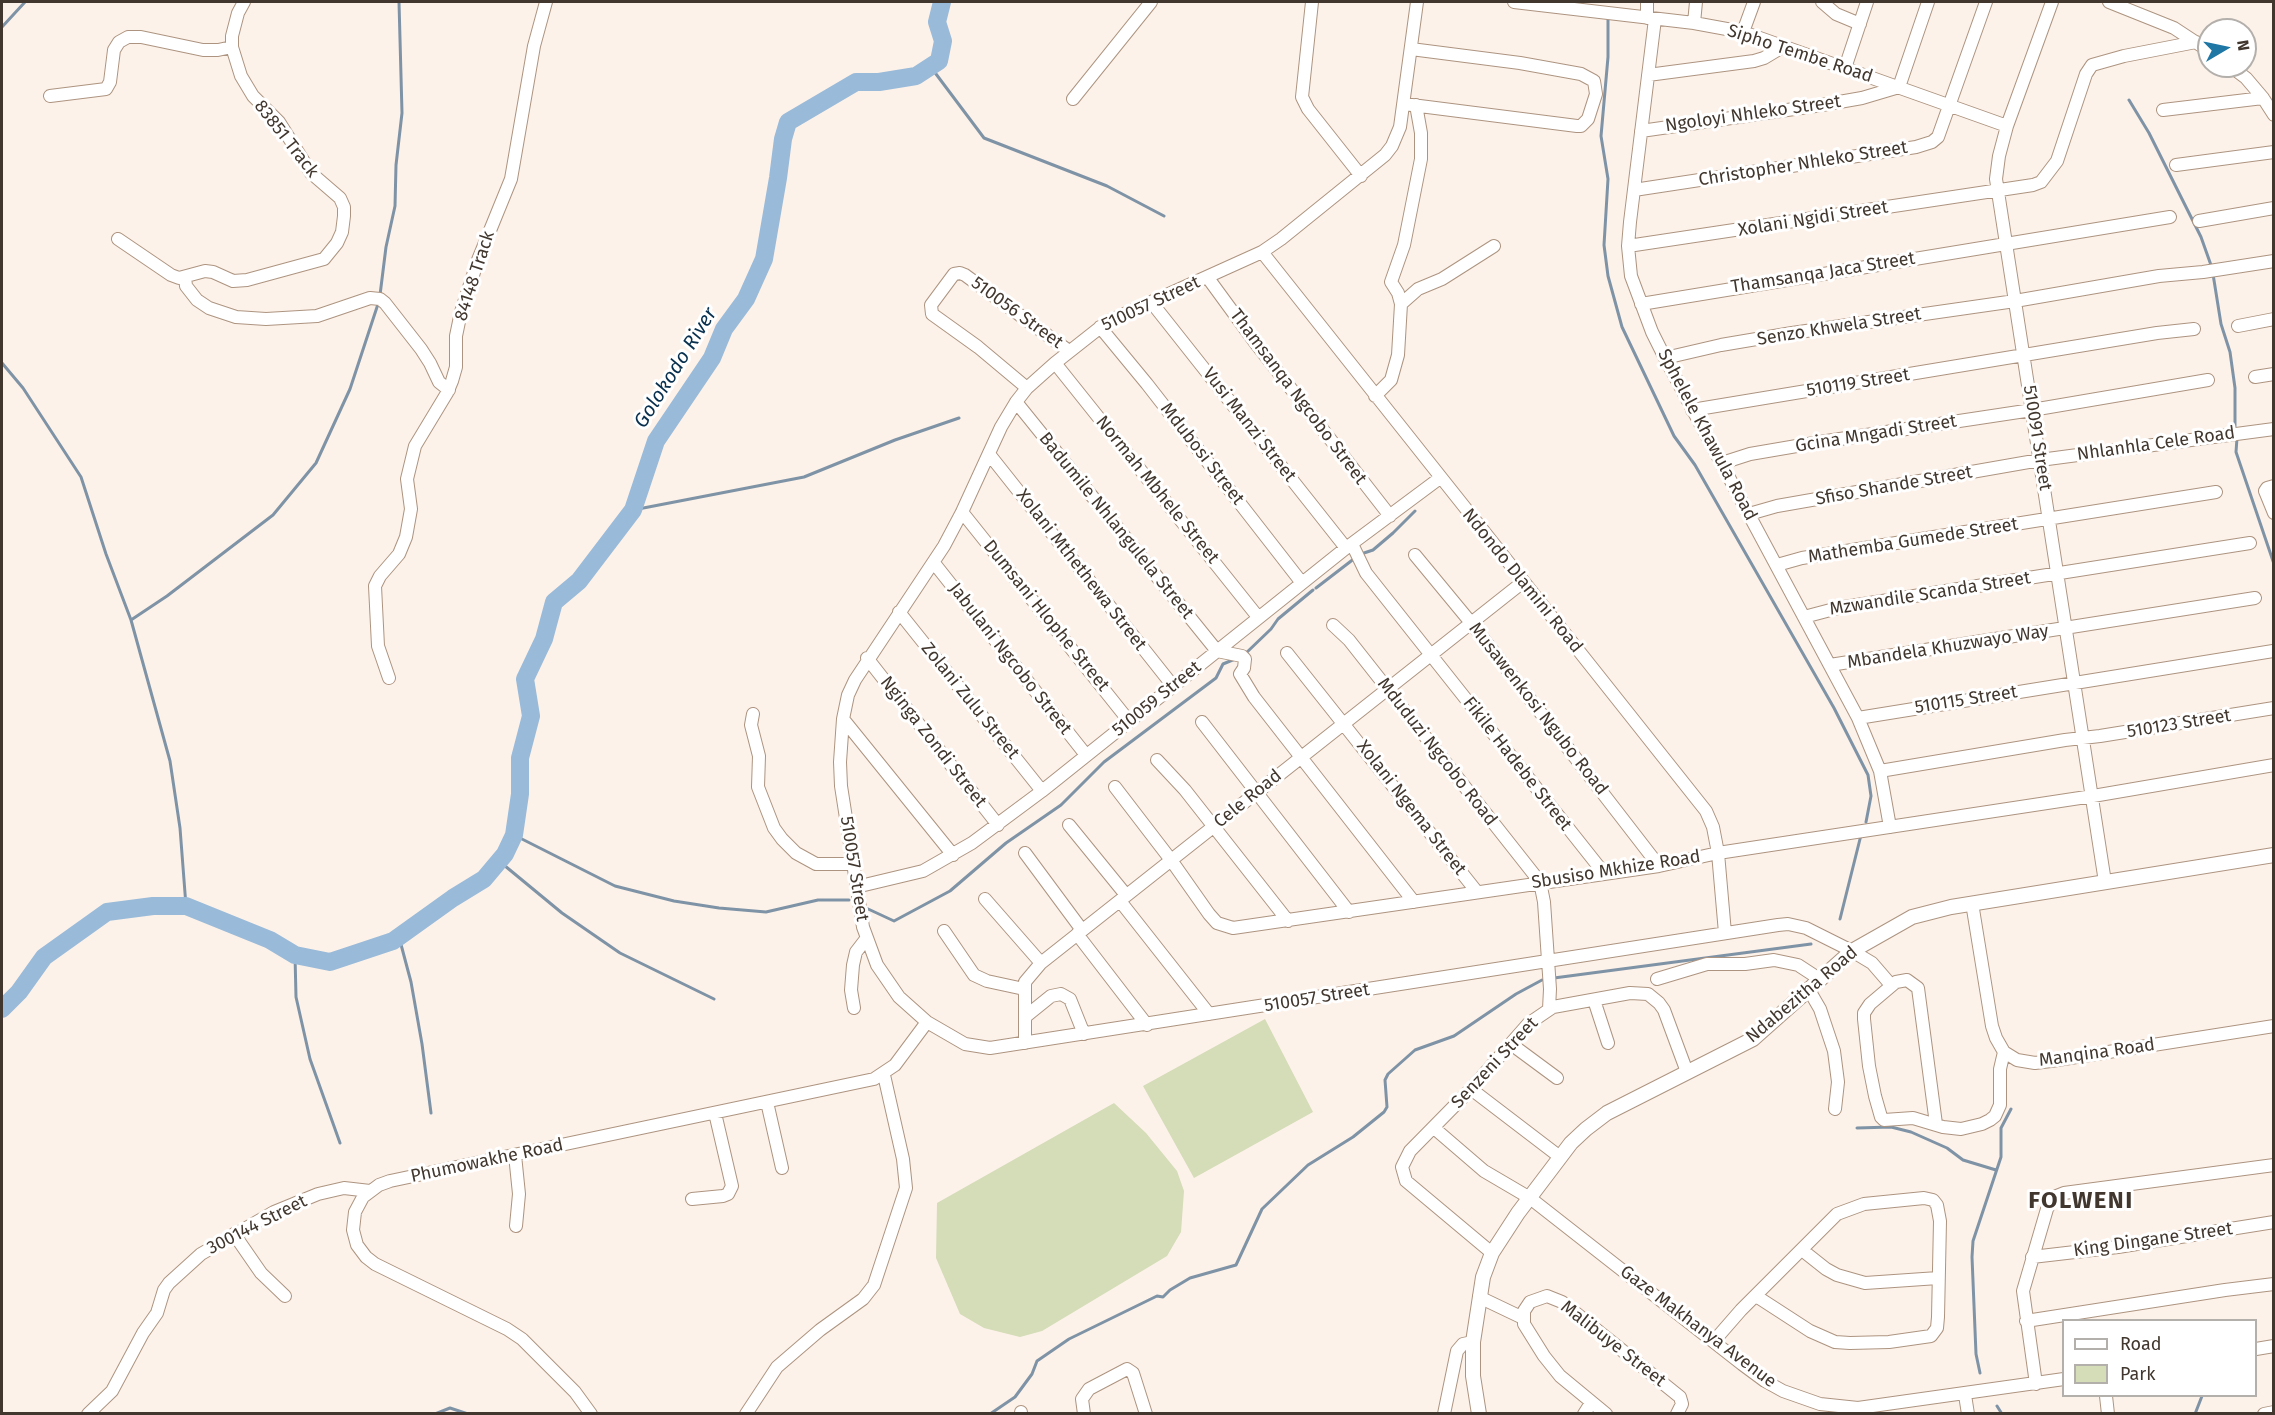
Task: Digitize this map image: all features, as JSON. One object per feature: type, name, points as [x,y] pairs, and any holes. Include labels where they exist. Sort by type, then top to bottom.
[{"type":"street","name":"83851 Track","points":[[185,277],[205,271],[239,281],[324,259],[337,243],[343,225],[344,207],[340,198],[311,173],[279,122],[254,96],[241,76],[232,47],[234,23],[244,2]]},
{"type":"street","name":"84148 Track","points":[[389,678],[378,646],[375,586],[380,576],[399,554],[406,537],[411,509],[407,479],[415,446],[449,390],[456,367],[456,336],[463,304],[511,179],[534,46],[546,2]]},
{"type":"street","points":[[1073,99],[1151,2]]},
{"type":"street","points":[[1312,2],[1302,97],[1308,110],[1361,176]]},
{"type":"street","name":"510057 Street","points":[[1417,2],[1411,49],[1410,104],[1392,146],[1378,163],[1262,252],[1117,317],[1100,327],[1027,388],[1000,427],[962,512],[934,563],[867,658],[848,695],[843,719],[840,762],[841,786],[856,887],[866,939],[877,966],[899,997],[927,1022],[965,1044],[990,1048],[1788,924],[1806,928],[1852,951],[1872,963],[1891,985]]},
{"type":"street","name":"Sipho Tembe Road","points":[[1514,2],[1590,6],[1743,32],[1899,87],[1948,107],[2007,126]]},
{"type":"street","name":"Sphelele Khawula Road","points":[[1647,2],[1651,18],[1648,75],[1628,246],[1631,276],[1665,358],[1858,718],[1880,771],[1890,827]]},
{"type":"street","points":[[1694,23],[1695,2]]},
{"type":"street","points":[[1743,32],[1754,2]]},
{"type":"street","points":[[1822,2],[1836,14],[1860,24]]},
{"type":"street","points":[[1845,68],[1867,2]]},
{"type":"street","points":[[1899,87],[1928,2]]},
{"type":"street","name":"Christopher Nhleko Street","points":[[1634,190],[1927,145],[1938,137],[1986,2]]},
{"type":"street","name":"510091 Street","points":[[2052,2],[2007,126],[1999,156],[1997,189],[2105,882]]},
{"type":"street","points":[[2109,2],[2174,28],[2196,42]]},
{"type":"street","points":[[50,96],[106,88],[110,82],[114,50],[119,42],[128,37],[141,37],[203,50],[232,47]]},
{"type":"street","name":"Xolani Ngidi Street","points":[[1628,246],[2033,185],[2041,182],[2057,161],[2086,74],[2092,65],[2124,56],[2196,42]]},
{"type":"street","points":[[1648,75],[1754,61],[1784,46]]},
{"type":"street","points":[[1376,396],[1391,380],[1395,368],[1400,336],[1401,304],[1398,293],[1391,282],[1404,245],[1421,159],[1421,133],[1410,104],[1581,126],[1588,119],[1595,99],[1594,81],[1581,74],[1520,63],[1411,49]]},
{"type":"street","points":[[2246,78],[2274,115]]},
{"type":"street","name":"Ngoloyi Nhleko Street","points":[[1641,131],[1822,105],[1862,98],[1899,87]]},
{"type":"street","points":[[2163,110],[2263,98]]},
{"type":"street","points":[[2176,165],[2274,152]]},
{"type":"street","points":[[2199,221],[2274,208]]},
{"type":"street","name":"Thamsanqa Jaca Street","points":[[1641,304],[2170,218]]},
{"type":"street","points":[[118,239],[171,275],[185,277],[186,286],[197,300],[216,311],[236,317],[266,319],[317,316],[370,298],[380,299],[386,303],[421,349],[439,382],[449,390]]},
{"type":"street","points":[[1401,304],[1418,289],[1442,279],[1494,246]]},
{"type":"street","name":"Ndondo Dlamini Road","points":[[1262,252],[1706,811],[1713,827],[1718,854],[1725,933]]},
{"type":"street","name":"Senzo Khwela Street","points":[[1665,358],[1721,345],[1792,333],[2015,301],[2159,276],[2203,273],[2274,261]]},
{"type":"street","name":"510056 Street","points":[[1027,388],[978,347],[932,314],[931,305],[954,274],[965,275],[1070,351]]},
{"type":"street","name":"Thamsanqa Ngcobo Street","points":[[1208,278],[1390,516]]},
{"type":"street","name":"Vusi Manzi Street","points":[[1152,303],[1349,546]]},
{"type":"street","points":[[2238,326],[2274,319]]},
{"type":"street","name":"Mdubosi Street","points":[[1100,327],[1302,583]]},
{"type":"street","name":"510119 Street","points":[[1692,410],[2194,329]]},
{"type":"street","name":"Normah Mbhele Street","points":[[1055,363],[1258,617]]},
{"type":"street","points":[[2255,377],[2274,374]]},
{"type":"street","name":"Gcina Mngadi Street","points":[[1722,463],[1750,454],[1820,442],[2032,410],[2208,380]]},
{"type":"street","name":"Badumile Nhlangulela Street","points":[[1016,402],[1217,651]]},
{"type":"street","name":"Nhlanhla Cele Road","points":[[2040,460],[2274,429]]},
{"type":"street","name":"Xolani Mthethewa Street","points":[[989,454],[1173,686]]},
{"type":"street","name":"Sfiso Shande Street","points":[[1749,514],[1777,506],[2040,460]]},
{"type":"street","name":"510059 Street","points":[[856,887],[909,875],[953,855],[998,825],[1258,617],[1440,478]]},
{"type":"street","points":[[2274,486],[2265,491],[2274,513]]},
{"type":"street","name":"Mathemba Gumede Street","points":[[1777,565],[1802,558],[2216,492]]},
{"type":"street","name":"Dumsani Hlophe Street","points":[[962,512],[1129,721]]},
{"type":"street","name":"Mzwandile Scanda Street","points":[[1804,617],[1838,608],[2250,543]]},
{"type":"street","points":[[1349,546],[1366,573],[1431,655]]},
{"type":"street","name":"Musawenkosi Ngubo Road","points":[[1415,555],[1472,624],[1659,866]]},
{"type":"street","name":"Jabulani Ngcobo Street","points":[[934,563],[1086,755]]},
{"type":"street","name":"Cele Road","points":[[1024,989],[1027,978],[1041,963],[1079,932],[1524,582]]},
{"type":"street","name":"Mbandela Khuzwayo Way","points":[[1830,666],[2254,598]]},
{"type":"street","name":"Zolani Zulu Street","points":[[899,612],[1042,791]]},
{"type":"street","name":"Mduduzi Ngcobo Road","points":[[1333,625],[1349,640],[1540,882]]},
{"type":"street","points":[[1217,651],[1242,656],[1245,659],[1244,668],[1240,674],[1254,697],[1414,902]]},
{"type":"street","name":"510115 Street","points":[[1858,718],[2273,651]]},
{"type":"street","points":[[1287,653],[1344,723]]},
{"type":"street","name":"Fikile Hadebe Street","points":[[1431,655],[1603,872]]},
{"type":"street","name":"Nginga Zondi Street","points":[[867,658],[998,825]]},
{"type":"street","name":"510123 Street","points":[[1880,771],[2274,708]]},
{"type":"street","points":[[753,714],[752,732],[759,762],[758,787],[774,828],[796,854],[816,864],[853,864]]},
{"type":"street","points":[[843,719],[953,855]]},
{"type":"street","points":[[1202,722],[1349,912]]},
{"type":"street","name":"Xolani Ngema Street","points":[[1344,723],[1478,892]]},
{"type":"street","points":[[1157,760],[1180,784],[1288,921]]},
{"type":"street","points":[[2093,796],[2274,765]]},
{"type":"street","points":[[1114,788],[1171,860]]},
{"type":"street","name":"Sbusiso Mkhize Road","points":[[1171,860],[1209,914],[1224,927],[1245,928],[1603,872],[1659,866],[1718,854],[2093,796]]},
{"type":"street","points":[[1069,825],[1209,1014]]},
{"type":"street","points":[[1025,853],[1079,932],[1147,1024]]},
{"type":"street","name":"Ndabezitha Road","points":[[1479,1413],[1473,1376],[1473,1342],[1479,1297],[1492,1253],[1560,1157],[1586,1129],[1607,1113],[1753,1039],[1852,951],[1911,917],[1972,903],[2274,855]]},
{"type":"street","points":[[1540,882],[1544,902],[1550,989],[1549,1009]]},
{"type":"street","points":[[985,899],[1041,963]]},
{"type":"street","points":[[1936,1124],[1920,994],[1915,984],[1907,980],[1891,985],[1870,1004],[1864,1013],[1872,1085],[1881,1117],[1887,1121],[1913,1118],[1936,1124],[1961,1129],[1982,1124],[1995,1116],[2000,1105],[2000,1069],[2004,1052],[1992,1026],[1972,903]]},
{"type":"street","points":[[944,931],[974,975],[987,981],[1024,989],[1025,1044]]},
{"type":"street","points":[[854,1008],[851,990],[853,965],[856,952],[866,939]]},
{"type":"street","points":[[1657,980],[1707,964],[1745,964],[1774,960],[1798,965],[1821,980]]},
{"type":"street","points":[[1809,990],[1820,1009],[1834,1051],[1838,1082],[1835,1109]]},
{"type":"street","name":"Senzeni Street","points":[[1492,1253],[1403,1176],[1402,1167],[1410,1151],[1471,1089],[1528,1024],[1549,1009],[1640,993],[1654,998],[1664,1010],[1687,1072]]},
{"type":"street","points":[[1025,1017],[1051,996],[1061,994],[1070,999],[1084,1034]]},
{"type":"street","points":[[1594,1000],[1608,1043]]},
{"type":"street","name":"Phumowakhe Road","points":[[370,1191],[390,1182],[866,1081],[884,1074],[895,1065],[927,1022]]},
{"type":"street","name":"Manqina Road","points":[[2004,1052],[2017,1060],[2043,1062],[2274,1026]]},
{"type":"street","points":[[1511,1044],[1557,1078]]},
{"type":"street","points":[[746,1413],[777,1367],[820,1330],[863,1299],[874,1285],[906,1188],[903,1159],[884,1074]]},
{"type":"street","points":[[1471,1089],[1560,1157]]},
{"type":"street","points":[[767,1102],[782,1168]]},
{"type":"street","points":[[692,1199],[723,1196],[728,1194],[732,1186],[715,1113]]},
{"type":"street","name":"Gaze Makhanya Avenue","points":[[1434,1128],[1484,1171],[1530,1198],[1765,1381],[1819,1409],[1874,1408],[2062,1380]]},
{"type":"street","points":[[515,1155],[519,1194],[516,1226]]},
{"type":"street","points":[[2036,1384],[2023,1291],[2050,1202],[2059,1194],[2274,1165]]},
{"type":"street","name":"300144 Street","points":[[88,1413],[112,1391],[143,1333],[157,1313],[164,1290],[201,1254],[274,1212],[328,1191],[344,1188],[370,1191]]},
{"type":"street","points":[[370,1191],[358,1205],[353,1222],[355,1238],[366,1257],[375,1264],[507,1329],[522,1339],[575,1392],[591,1413]]},
{"type":"street","points":[[1713,1341],[1756,1296],[1802,1250],[1828,1221],[1844,1211],[1878,1202],[1930,1198],[1937,1205],[1940,1221],[1938,1317],[1935,1333],[1931,1336],[1913,1340],[1869,1343],[1835,1342],[1810,1331],[1756,1296]]},
{"type":"street","name":"King Dingane Street","points":[[2032,1257],[2274,1222]]},
{"type":"street","points":[[234,1234],[261,1273],[285,1296]]},
{"type":"street","points":[[1802,1250],[1837,1275],[1865,1282],[1938,1278]]},
{"type":"street","points":[[2026,1321],[2274,1284]]},
{"type":"street","name":"Malibuye Street","points":[[1522,1318],[1526,1306],[1538,1298],[1547,1296],[1562,1302],[1680,1397],[1683,1404],[1677,1413]]},
{"type":"street","points":[[1479,1297],[1522,1318],[1527,1331],[1551,1366],[1591,1403],[1606,1413]]},
{"type":"street","points":[[1444,1413],[1457,1351],[1463,1344],[1473,1342]]},
{"type":"street","points":[[2257,1349],[2274,1346]]},
{"type":"street","points":[[1084,1413],[1082,1399],[1089,1389],[1127,1369],[1133,1373],[1146,1413]]},
{"type":"street","points":[[1965,1395],[1968,1413]]},
{"type":"street","points":[[2106,1397],[2108,1413]]},
{"type":"street","points":[[1584,1413],[1591,1403]]},
{"type":"street","points":[[2264,1413],[2274,1412]]},
{"type":"green space","points":[[1265,1019],[1313,1112],[1194,1178],[1143,1086]]},
{"type":"green space","points":[[1114,1103],[1146,1133],[1177,1171],[1184,1191],[1181,1232],[1167,1256],[1042,1331],[1020,1337],[984,1328],[960,1314],[936,1258],[937,1203]]},
{"type":"waterway","points":[[2,27],[25,2]]},
{"type":"waterway","points":[[380,295],[386,247],[395,206],[396,165],[402,113],[399,2]]},
{"type":"waterway","name":"Golokodo River","points":[[2,1009],[19,992],[44,957],[107,912],[153,906],[186,906],[270,940],[295,955],[330,962],[393,941],[484,879],[505,854],[514,835],[520,794],[520,758],[531,716],[525,679],[544,639],[554,602],[579,581],[633,510],[656,441],[712,358],[724,329],[746,299],[764,259],[783,139],[788,122],[856,82],[879,82],[916,76],[939,61],[943,41],[937,22],[942,2]]},
{"type":"waterway","points":[[1608,20],[1608,57],[1601,136],[1608,179],[1604,245],[1608,276],[1622,327],[1674,436],[1695,465],[1834,708],[1868,775],[1871,796],[1866,822]]},
{"type":"waterway","points":[[930,66],[984,138],[1107,186],[1164,216]]},
{"type":"waterway","points":[[2129,100],[2149,133],[2201,237],[2212,268]]},
{"type":"waterway","points":[[2213,274],[2221,324],[2230,352],[2235,388],[2235,427]]},
{"type":"waterway","points":[[131,620],[167,596],[273,515],[316,463],[350,389],[379,301]]},
{"type":"waterway","points":[[2,363],[23,388],[81,477],[106,554],[131,620],[170,761],[180,828],[186,906]]},
{"type":"waterway","points":[[633,510],[804,477],[895,440],[959,418]]},
{"type":"waterway","points":[[2237,438],[2236,452],[2274,564]]},
{"type":"waterway","points":[[1361,554],[1373,550],[1415,511]]},
{"type":"waterway","points":[[1316,588],[1355,558]]},
{"type":"waterway","points":[[1245,654],[1278,619],[1313,590]]},
{"type":"waterway","points":[[866,908],[894,921],[950,891],[1006,843],[1061,805],[1104,762],[1216,678],[1223,664],[1235,659]]},
{"type":"waterway","points":[[514,835],[615,886],[674,901],[766,912],[818,900],[849,900]]},
{"type":"waterway","points":[[1840,919],[1861,835]]},
{"type":"waterway","points":[[499,861],[562,913],[620,953],[714,999]]},
{"type":"waterway","points":[[399,937],[411,982],[431,1113]]},
{"type":"waterway","points":[[1554,978],[1811,944]]},
{"type":"waterway","points":[[295,955],[296,997],[310,1059],[340,1143]]},
{"type":"waterway","points":[[990,1414],[1015,1397],[1032,1374],[1037,1361],[1069,1339],[1157,1296],[1163,1297],[1190,1278],[1236,1265],[1262,1209],[1308,1165],[1353,1137],[1384,1112],[1387,1107],[1385,1080],[1388,1074],[1415,1050],[1454,1036],[1516,994],[1542,980]]},
{"type":"waterway","points":[[1980,1373],[1976,1354],[1973,1241],[2001,1157],[2001,1128],[2011,1109]]},
{"type":"waterway","points":[[1857,1128],[1891,1127],[1911,1132],[1947,1148],[1963,1160],[1996,1170]]},
{"type":"waterway","points":[[2195,1414],[2202,1397]]},
{"type":"waterway","points":[[1997,1406],[2002,1414]]},
{"type":"waterway","points":[[435,1414],[450,1408],[468,1414]]},
{"type":"district","name":"FOLWENI","points":[[2081,1201]]}]
